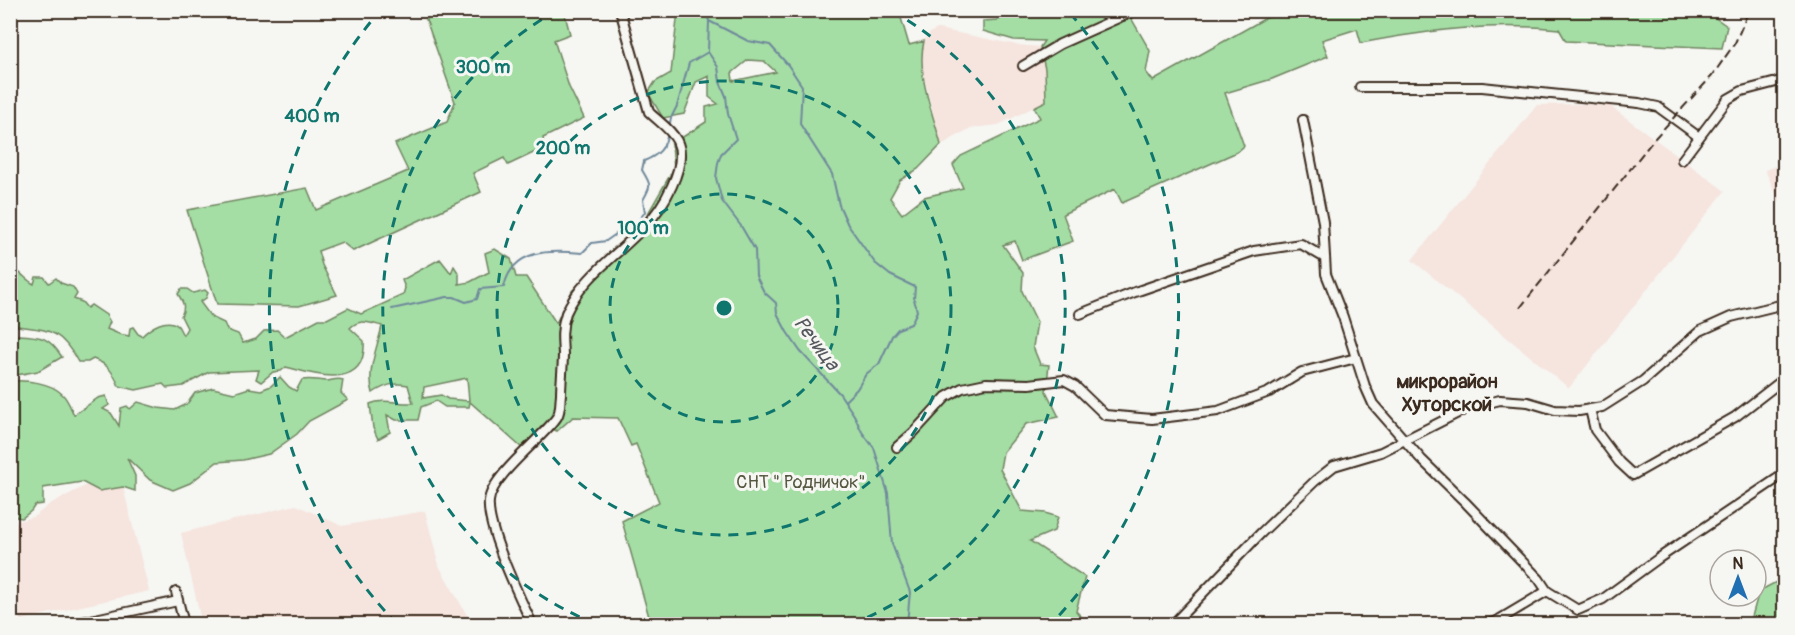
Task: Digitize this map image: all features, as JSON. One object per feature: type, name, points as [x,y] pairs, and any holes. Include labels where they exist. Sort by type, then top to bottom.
[{"type":"street","points":[[532,624],[505,563],[491,521],[489,498],[498,482],[558,415],[563,355],[561,328],[567,312],[578,293],[596,272],[647,225],[677,175],[681,158],[678,143],[670,129],[656,120],[649,112],[620,10]]},
{"type":"street","points":[[1023,66],[1060,44],[1136,10]]},
{"type":"street","points":[[1682,160],[1728,99],[1742,91],[1785,80]]},
{"type":"street","points":[[1360,87],[1482,87],[1639,103],[1658,107],[1699,137]]},
{"type":"street","points":[[1303,120],[1323,222],[1326,274],[1373,404],[1421,459],[1539,579],[1547,591],[1578,610],[1603,600],[1659,558],[1785,474]]},
{"type":"street","points":[[1080,314],[1135,292],[1254,251],[1301,244],[1325,258]]},
{"type":"street","points":[[1173,624],[1218,575],[1315,481],[1334,466],[1381,452],[1468,408],[1500,400],[1528,402],[1555,410],[1580,411],[1602,407],[1643,381],[1700,331],[1731,316],[1785,304]]},
{"type":"street","points":[[897,447],[946,397],[962,388],[986,383],[1029,384],[1065,380],[1075,386],[1105,415],[1152,419],[1218,411],[1269,392],[1302,372],[1356,358]]},
{"type":"street","points":[[1590,409],[1595,430],[1619,462],[1633,475],[1735,417],[1785,379]]},
{"type":"street","points":[[176,591],[184,624]]},
{"type":"street","points":[[1486,624],[1497,621],[1547,591]]},
{"type":"street","points":[[72,624],[178,601]]},
{"type":"shaded area","points":[[938,29],[1017,45],[1040,47],[1045,69],[1046,101],[998,125],[971,128],[941,145],[921,55],[925,39],[931,32]]},
{"type":"shaded area","points":[[1537,105],[1610,106],[1725,191],[1569,388],[1412,260]]},
{"type":"shaded area","points":[[1784,163],[1784,211],[1765,170]]},
{"type":"shaded area","points":[[87,485],[99,491],[123,487],[149,591],[11,624],[10,524],[35,516],[50,504]]},
{"type":"shaded area","points":[[296,505],[342,526],[425,511],[439,566],[472,624],[202,624],[181,533]]},
{"type":"green space","name":"СНТ \" Родничок\"","points":[[1711,10],[1707,12],[1727,26],[1722,48],[1566,41],[1559,29],[1509,26],[1460,28],[1361,43],[1357,29],[1322,40],[1328,56],[1272,79],[1225,93],[1244,146],[1237,152],[1122,203],[1115,189],[1063,214],[1073,241],[1022,260],[1015,241],[1003,245],[1023,273],[1022,291],[1037,322],[1033,347],[1040,364],[1049,365],[1046,391],[1059,417],[1026,424],[1003,452],[1000,469],[1022,511],[1045,513],[1058,517],[1054,531],[1030,541],[1085,577],[1076,611],[1088,624],[651,624],[622,521],[659,502],[636,444],[631,446],[618,418],[573,417],[557,431],[543,425],[522,448],[470,402],[469,407],[445,407],[436,401],[421,407],[418,420],[396,420],[387,415],[390,432],[378,439],[373,428],[370,404],[386,401],[413,403],[408,385],[390,385],[373,393],[371,376],[373,359],[382,326],[361,322],[350,328],[364,341],[363,357],[357,367],[349,373],[337,376],[325,375],[286,367],[281,371],[273,372],[261,382],[256,379],[259,370],[209,372],[183,386],[167,388],[163,384],[136,390],[119,386],[115,377],[103,363],[93,359],[88,362],[78,362],[65,342],[51,332],[11,325],[11,272],[15,270],[34,284],[36,277],[44,277],[49,283],[56,278],[61,283],[73,287],[77,294],[74,299],[82,302],[87,308],[91,305],[106,315],[110,322],[107,329],[119,334],[129,336],[130,328],[133,327],[142,336],[154,327],[169,322],[178,326],[183,335],[187,328],[181,316],[183,305],[178,294],[181,289],[187,289],[193,293],[205,290],[208,293],[206,298],[200,302],[211,317],[224,323],[227,330],[238,334],[243,343],[256,339],[264,331],[277,330],[285,337],[319,319],[327,319],[348,308],[361,314],[403,295],[405,288],[402,280],[440,259],[451,273],[454,266],[459,274],[459,284],[470,282],[489,272],[485,253],[495,249],[511,259],[516,277],[526,277],[556,323],[572,291],[643,222],[674,168],[672,144],[706,122],[706,107],[718,104],[709,97],[709,76],[696,82],[684,114],[663,118],[648,93],[655,82],[671,73],[678,11],[899,11],[909,45],[924,41],[922,67],[924,80],[941,145],[918,169],[900,180],[890,198],[902,214],[924,197],[963,188],[953,165],[961,156],[1040,118],[1034,107],[1046,101],[1045,69],[1040,47],[1044,41],[1014,40],[983,31],[983,21],[998,20],[1021,11],[1127,11],[1150,51],[1146,72],[1153,81],[1264,19],[1285,11]],"holes":[[[748,60],[764,61],[776,72],[733,81],[732,73]],[[467,378],[469,401],[448,399],[441,395],[423,398],[424,387]]]},
{"type":"green space","points":[[423,11],[564,11],[570,34],[554,40],[569,87],[584,118],[543,138],[544,148],[508,165],[504,158],[473,173],[481,192],[353,251],[342,242],[318,251],[322,265],[337,295],[299,306],[217,304],[187,210],[307,188],[316,210],[408,171],[395,144],[447,122],[455,102]]},
{"type":"green space","points":[[11,336],[44,339],[53,345],[62,357],[38,371],[11,376]]},
{"type":"green space","points":[[280,377],[296,391],[302,380],[343,380],[341,393],[348,400],[309,421],[297,434],[269,454],[243,460],[217,462],[190,483],[173,490],[150,480],[127,458],[135,476],[135,491],[123,487],[99,491],[82,482],[43,488],[43,504],[35,505],[22,518],[16,517],[11,509],[16,484],[11,459],[11,381],[45,384],[57,390],[68,401],[74,415],[98,398],[106,396],[109,405],[103,409],[111,413],[119,426],[121,408],[127,406],[130,409],[138,402],[175,410],[187,404],[195,393],[213,388],[234,393],[249,388],[261,390],[271,386]]},
{"type":"green space","points":[[1784,578],[1784,624],[1750,624],[1754,608],[1768,608],[1768,586]]},
{"type":"waterway","name":"Речица","points":[[705,10],[709,21],[708,52],[718,67],[736,139],[721,154],[718,163],[716,178],[722,201],[755,250],[756,276],[764,292],[776,303],[777,313],[787,332],[800,351],[840,394],[874,448],[888,493],[892,544],[910,592],[907,624]]},
{"type":"waterway","points":[[709,21],[748,41],[770,45],[788,65],[802,86],[800,124],[832,174],[839,205],[848,225],[875,263],[890,275],[915,287],[914,299],[917,311],[911,324],[898,329],[892,336],[879,364],[866,374],[857,389],[845,401]]},
{"type":"waterway","name":"Речица","points":[[669,127],[689,63],[708,52]]},
{"type":"waterway","name":"Речица","points":[[392,309],[447,297],[466,302],[477,299],[480,289],[504,287],[515,265],[524,258],[546,252],[582,253],[592,243],[606,241],[626,227],[635,225],[645,212],[643,200],[649,188],[649,182],[642,170],[644,161],[660,150],[668,133]]},
{"type":"railway","points":[[1520,308],[1655,138],[1712,76],[1735,43],[1749,10]]},
{"type":"district","name":"микрорайон Хуторской","points":[[1447,392]]}]
